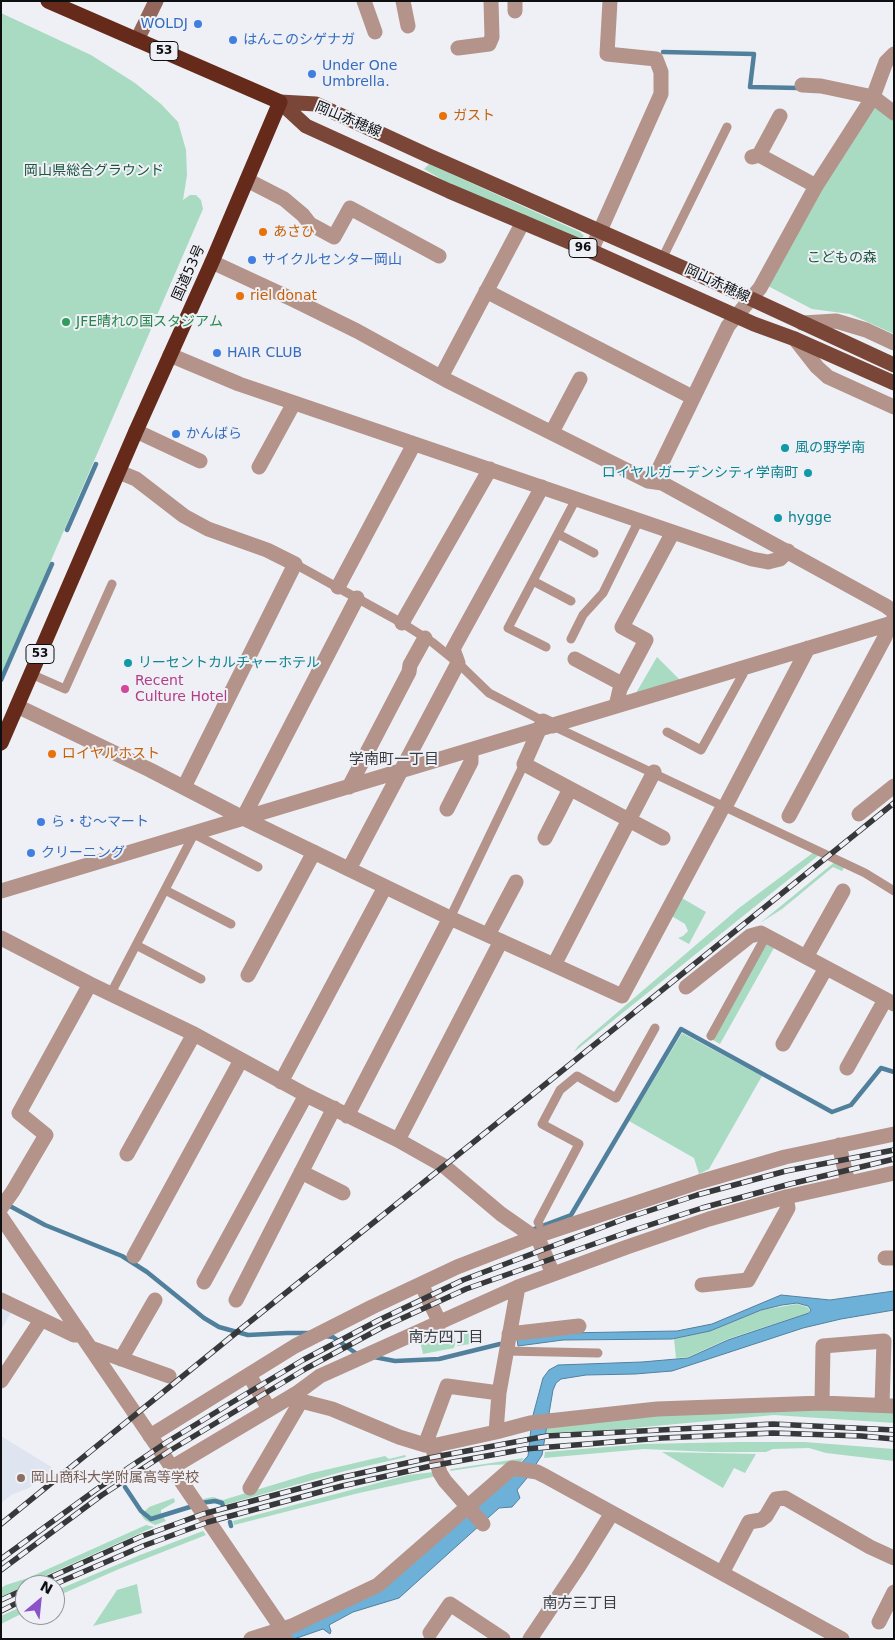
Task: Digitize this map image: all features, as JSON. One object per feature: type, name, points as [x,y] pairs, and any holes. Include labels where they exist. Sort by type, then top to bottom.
[{"type":"highway","name":"53","points":[[48,1],[280,102]]},
{"type":"highway","name":"国道53号","points":[[1,743],[136,431],[212,262],[280,102]]},
{"type":"main road","name":"岡山赤穂線","points":[[280,102],[316,104],[599,230],[894,365]]},
{"type":"main road","name":"岡山赤穂線","points":[[280,102],[306,126],[894,383]]},
{"type":"street","points":[[137,40],[156,1]]},
{"type":"street","points":[[364,1],[376,32]]},
{"type":"street","points":[[403,1],[408,26]]},
{"type":"street","points":[[458,48],[490,51],[492,37],[491,1]]},
{"type":"street","points":[[591,250],[661,94],[661,72],[656,59],[607,54],[610,1]]},
{"type":"street","points":[[653,481],[728,326],[752,300],[816,186],[873,97],[886,62],[894,54]]},
{"type":"street","points":[[802,86],[837,89],[873,97],[894,113]]},
{"type":"street","points":[[780,116],[756,156],[816,186]]},
{"type":"street","points":[[247,180],[284,199],[303,215],[310,224],[334,237],[350,208],[439,256]]},
{"type":"street","points":[[441,377],[523,222]]},
{"type":"street","points":[[212,262],[357,331],[441,377],[648,481],[662,483],[886,606],[892,619],[885,637],[789,816]]},
{"type":"street","points":[[486,291],[692,397]]},
{"type":"street","points":[[802,323],[836,321],[866,330],[894,343]]},
{"type":"street","points":[[795,339],[817,367],[828,377],[894,407]]},
{"type":"street","points":[[170,355],[240,384],[294,403],[752,559],[768,562],[780,559],[788,551]]},
{"type":"street","points":[[552,432],[580,379]]},
{"type":"street","points":[[259,467],[294,403]]},
{"type":"street","points":[[136,431],[200,461]]},
{"type":"street","points":[[338,587],[414,444]]},
{"type":"street","points":[[402,623],[490,469]]},
{"type":"street","points":[[119,472],[136,479],[184,516],[208,530],[267,550],[295,564],[184,787]]},
{"type":"street","points":[[350,869],[458,664],[453,649],[542,487]]},
{"type":"street","points":[[616,706],[622,684],[646,640],[622,627],[673,532]]},
{"type":"street","points":[[243,818],[357,598]]},
{"type":"street","points":[[1,891],[808,648],[892,619]]},
{"type":"street","points":[[349,787],[425,638]]},
{"type":"street","points":[[17,706],[450,918],[622,996],[692,852],[725,805],[808,648]]},
{"type":"street","points":[[575,658],[622,684]]},
{"type":"street","points":[[545,726],[524,764],[663,838]]},
{"type":"street","points":[[447,809],[471,762],[471,750]]},
{"type":"street","points":[[554,965],[654,772]]},
{"type":"street","points":[[859,814],[894,786]]},
{"type":"street","points":[[545,838],[570,789]]},
{"type":"street","points":[[248,975],[314,852]]},
{"type":"street","points":[[398,1140],[495,938],[516,882]]},
{"type":"street","points":[[281,1082],[385,886]]},
{"type":"street","points":[[806,957],[843,890]]},
{"type":"street","points":[[236,1300],[301,1172],[450,918]]},
{"type":"street","points":[[686,987],[750,936],[761,933],[889,1002],[847,1068]]},
{"type":"street","points":[[1,938],[111,993],[239,1064],[281,1082],[304,1099],[398,1140],[444,1166],[501,1214],[536,1232],[553,1274]]},
{"type":"street","points":[[783,1044],[826,968]]},
{"type":"street","points":[[1,1208],[14,1191],[46,1135],[19,1113],[90,984]]},
{"type":"street","points":[[127,1154],[192,1038]]},
{"type":"street","points":[[134,1256],[239,1064]]},
{"type":"street","points":[[204,1282],[304,1099]]},
{"type":"street","points":[[150,1436],[318,1335],[421,1284],[536,1232],[785,1157],[894,1134]]},
{"type":"street","points":[[839,1145],[848,1183]]},
{"type":"street","points":[[301,1172],[343,1193]]},
{"type":"street","points":[[250,1488],[299,1397],[320,1376],[518,1288],[627,1247],[709,1219],[786,1197],[894,1173]]},
{"type":"street","points":[[702,1285],[748,1280],[788,1208],[786,1197]]},
{"type":"street","points":[[1,1217],[283,1633]]},
{"type":"street","points":[[421,1284],[440,1322]]},
{"type":"street","points":[[496,1432],[499,1393],[518,1288]]},
{"type":"street","points":[[1,1300],[74,1335],[82,1336]]},
{"type":"street","points":[[121,1359],[155,1300]]},
{"type":"street","points":[[1,1381],[41,1320]]},
{"type":"street","points":[[509,1334],[578,1326]]},
{"type":"street","points":[[172,1468],[269,1409],[299,1397],[399,1437],[429,1446],[530,1423],[657,1409],[822,1403],[888,1406],[884,1341],[823,1346],[822,1403]]},
{"type":"street","points":[[91,1348],[169,1376]]},
{"type":"street","points":[[250,1375],[269,1409]]},
{"type":"street","points":[[482,1524],[440,1474],[429,1446],[447,1386],[499,1393]]},
{"type":"street","points":[[251,1639],[283,1633],[292,1626],[378,1585],[468,1509],[512,1468],[545,1476],[836,1638]]},
{"type":"street","points":[[722,1573],[749,1522],[761,1520],[766,1516],[776,1499],[785,1498],[870,1547],[894,1558]]},
{"type":"street","points":[[530,1639],[612,1513]]},
{"type":"street","points":[[880,1622],[894,1592]]},
{"type":"street","points":[[430,1633],[450,1604],[504,1639]]},
{"type":"lane","points":[[662,259],[727,127]]},
{"type":"lane","points":[[546,648],[508,628],[576,499]]},
{"type":"lane","points":[[571,639],[583,614],[603,593],[639,520]]},
{"type":"lane","points":[[558,534],[594,553]]},
{"type":"lane","points":[[295,564],[402,623],[458,664],[489,693],[545,726],[654,772],[725,805],[865,873],[894,891]]},
{"type":"lane","points":[[533,581],[571,601]]},
{"type":"lane","points":[[31,674],[65,689],[112,584]]},
{"type":"lane","points":[[667,732],[701,750],[743,674],[741,668]]},
{"type":"lane","points":[[450,918],[524,764]]},
{"type":"lane","points":[[111,993],[194,834],[258,866]]},
{"type":"lane","points":[[165,890],[231,924]]},
{"type":"lane","points":[[711,1036],[766,936]]},
{"type":"lane","points":[[136,945],[201,979]]},
{"type":"lane","points":[[536,1232],[538,1222],[579,1144],[542,1124],[560,1090],[577,1076],[616,1098],[655,1028]]},
{"type":"lane","points":[[506,1351],[598,1353]]},
{"type":"shaded area","points":[[1,1305],[12,1311],[1,1330]]},
{"type":"shaded area","name":"岡山商科大学附属高等学校","points":[[1,1436],[53,1468],[29,1488],[11,1495],[1,1503]]},
{"type":"green space","name":"岡山県総合グラウンド","points":[[1,13],[91,55],[135,83],[161,104],[178,122],[186,150],[187,175],[183,200],[190,195],[196,195],[201,200],[203,209],[1,676]]},
{"type":"green space","name":"こどもの森","points":[[872,106],[894,118],[894,334],[850,314],[812,309],[766,285],[837,162]]},
{"type":"green space","points":[[429,164],[580,232],[584,236],[580,239],[446,182],[424,169]]},
{"type":"green space","points":[[657,657],[681,681],[636,693]]},
{"type":"green space","points":[[814,852],[819,855],[574,1052],[578,1046],[739,908]]},
{"type":"green space","points":[[836,861],[845,866],[842,871],[833,867],[782,909],[760,923]]},
{"type":"green space","points":[[680,897],[706,912],[689,944],[678,938],[688,931],[685,924],[670,915]]},
{"type":"green space","points":[[761,938],[775,946],[720,1044],[706,1036]]},
{"type":"green space","points":[[682,1033],[762,1076],[709,1169],[699,1174],[694,1158],[629,1121]]},
{"type":"green space","points":[[797,1304],[810,1310],[808,1313],[728,1339],[688,1357],[676,1358],[674,1339],[710,1331],[761,1310]]},
{"type":"green space","points":[[443,1331],[453,1336],[456,1341],[454,1348],[423,1354],[420,1341]]},
{"type":"green space","points":[[465,1331],[481,1333],[477,1343],[457,1346],[459,1341]]},
{"type":"green space","points":[[817,1407],[894,1413],[894,1423],[774,1415],[546,1436],[547,1425],[657,1413]]},
{"type":"green space","points":[[805,1442],[894,1449],[894,1461],[826,1453],[809,1448],[773,1449],[766,1452],[644,1449],[544,1458],[545,1452],[643,1444]]},
{"type":"green space","points":[[662,1452],[756,1454],[745,1473],[734,1468],[723,1488]]},
{"type":"green space","points":[[405,1455],[406,1457],[345,1471],[224,1505],[216,1500],[204,1501],[203,1499],[213,1497],[223,1500],[312,1473],[385,1456],[389,1459]]},
{"type":"green space","points":[[524,1458],[519,1464],[489,1465],[450,1471],[451,1469]]},
{"type":"green space","points":[[434,1472],[437,1476],[359,1493],[234,1525],[233,1521],[408,1475]]},
{"type":"green space","points":[[174,1498],[175,1502],[161,1510],[161,1514],[166,1521],[155,1525],[145,1520],[141,1515],[149,1507]]},
{"type":"green space","points":[[146,1525],[154,1527],[47,1575],[35,1575]]},
{"type":"green space","points":[[203,1531],[206,1535],[65,1593],[65,1587]]},
{"type":"green space","points":[[15,1582],[15,1590],[1,1597],[1,1588]]},
{"type":"green space","points":[[137,1584],[142,1613],[93,1626],[117,1590]]},
{"type":"green space","points":[[15,1610],[15,1617],[1,1624],[1,1616]]},
{"type":"water","points":[[894,1291],[894,1310],[803,1328],[672,1371],[586,1375],[561,1379],[556,1383],[553,1390],[542,1455],[517,1490],[520,1498],[512,1507],[499,1508],[399,1598],[353,1612],[329,1625],[330,1634],[323,1629],[294,1639],[259,1639],[380,1589],[513,1472],[528,1456],[532,1419],[543,1378],[549,1370],[558,1365],[642,1362],[688,1358],[728,1340],[809,1313],[811,1310],[808,1306],[797,1303],[782,1305],[761,1310],[710,1331],[672,1339],[563,1340],[518,1346],[517,1339],[563,1333],[677,1331],[712,1324],[781,1295],[830,1300]]},
{"type":"waterway","points":[[663,52],[754,54],[750,87],[799,88]]},
{"type":"waterway","points":[[67,530],[96,464]]},
{"type":"waterway","points":[[1,680],[52,564]]},
{"type":"waterway","points":[[534,1229],[571,1215],[681,1029],[832,1112],[851,1105],[881,1068],[894,1072]]},
{"type":"waterway","points":[[8,1205],[45,1225],[122,1256],[147,1272],[204,1318],[219,1327],[248,1335],[310,1333]]},
{"type":"waterway","points":[[325,1336],[333,1337],[357,1354]]},
{"type":"waterway","points":[[374,1357],[395,1361],[439,1359],[500,1344]]},
{"type":"waterway","points":[[125,1487],[141,1511],[151,1519],[193,1506]]},
{"type":"waterway","points":[[201,1503],[215,1501],[222,1503],[223,1506]]},
{"type":"waterway","points":[[230,1522],[231,1526]]},
{"type":"railway","points":[[1,1524],[894,803]]},
{"type":"railway","points":[[1,1559],[97,1489],[167,1442],[231,1403],[303,1360],[379,1320],[463,1280],[624,1219],[697,1195],[786,1171],[894,1150]]},
{"type":"railway","points":[[1,1570],[102,1495],[171,1450],[307,1368],[381,1328],[466,1289],[628,1232],[702,1208],[894,1159]]},
{"type":"railway","points":[[55,1575],[140,1537],[203,1514],[339,1478],[429,1458],[547,1436],[773,1424],[894,1430]]},
{"type":"railway","points":[[65,1580],[143,1546],[208,1522],[342,1486],[431,1466],[525,1449],[662,1438],[773,1433],[894,1439]]},
{"type":"railway","points":[[1,1600],[15,1594]]},
{"type":"railway","points":[[1,1611],[15,1604]]},
{"type":"place","name":"WOLDJ","points":[[198,24]]},
{"type":"place","name":"はんこのシゲナガ","points":[[233,40]]},
{"type":"place","name":"Under One Umbrella.","points":[[312,74]]},
{"type":"place","name":"ガスト","points":[[443,116]]},
{"type":"place","name":"あさひ","points":[[263,232]]},
{"type":"place","name":"サイクルセンター岡山","points":[[252,260]]},
{"type":"place","name":"riel donat","points":[[240,296]]},
{"type":"place","name":"JFE晴れの国スタジアム","points":[[66,322]]},
{"type":"place","name":"HAIR CLUB","points":[[217,353]]},
{"type":"place","name":"かんばら","points":[[176,434]]},
{"type":"place","name":"風の野学南","points":[[785,448]]},
{"type":"place","name":"ロイヤルガーデンシティ学南町","points":[[808,473]]},
{"type":"place","name":"hygge","points":[[778,518]]},
{"type":"place","name":"リーセントカルチャーホテル","points":[[128,663]]},
{"type":"place","name":"Recent Culture Hotel","points":[[125,689]]},
{"type":"place","name":"ロイヤルホスト","points":[[52,754]]},
{"type":"place","name":"ら・む〜マート","points":[[41,822]]},
{"type":"place","name":"クリーニング","points":[[31,853]]},
{"type":"place","name":"岡山商科大学附属高等学校","points":[[21,1478]]},
{"type":"district","name":"学南町一丁目","points":[[394,760]]},
{"type":"district","name":"南方四丁目","points":[[446,1338]]},
{"type":"district","name":"南方三丁目","points":[[580,1604]]}]
